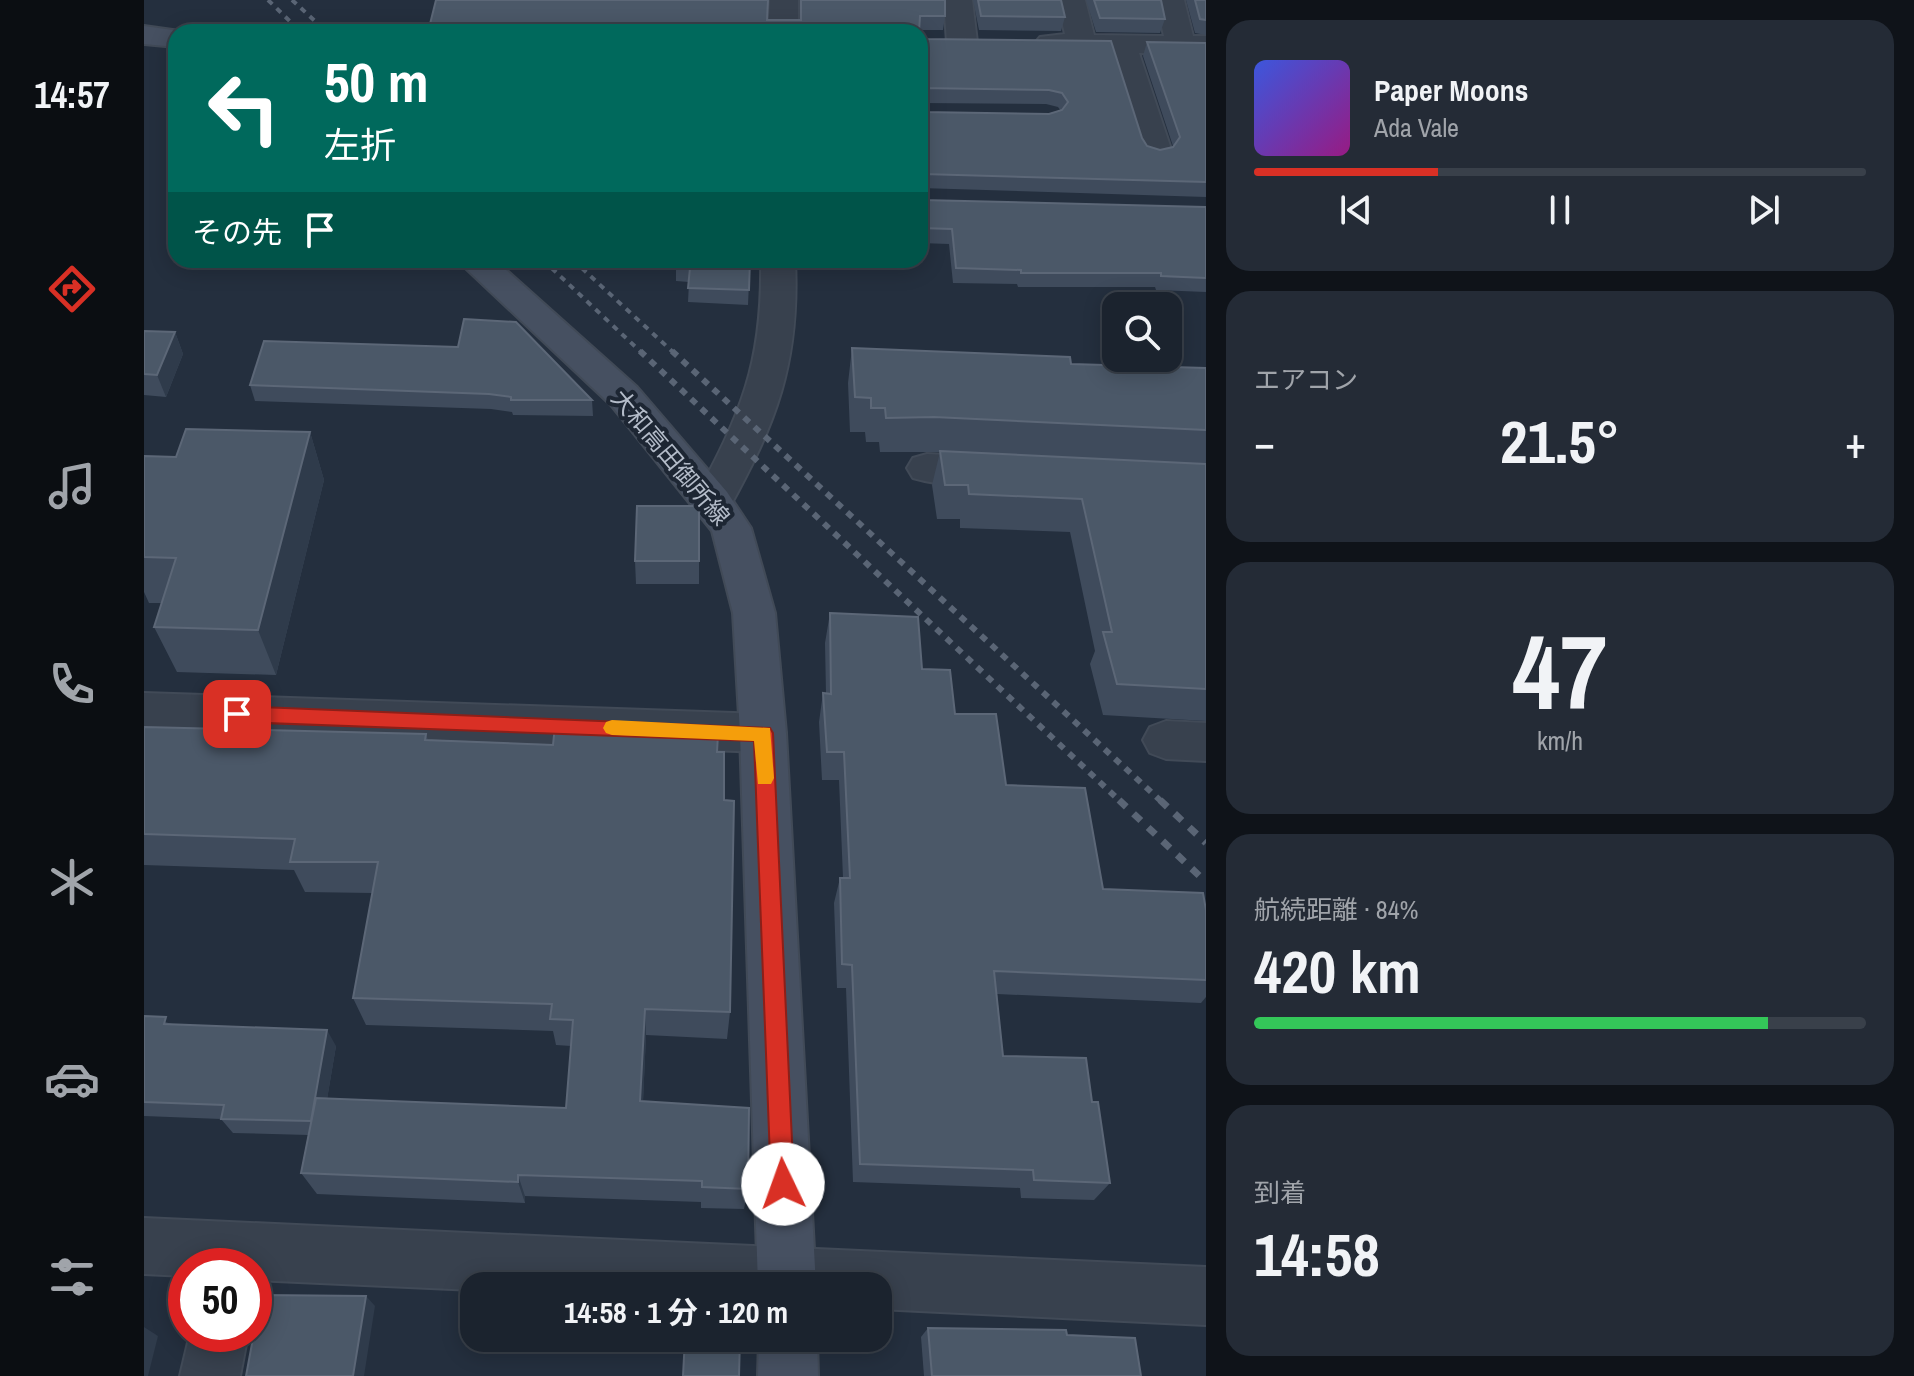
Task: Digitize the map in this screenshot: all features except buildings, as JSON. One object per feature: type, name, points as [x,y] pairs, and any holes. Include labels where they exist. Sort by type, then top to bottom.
[{"type":"main road","points":[[144,35],[168,37]]},
{"type":"main road","name":"大和高田御所線","points":[[483,268],[624,396],[731,528],[754,613],[763,733],[787,1272]]},
{"type":"main road","points":[[788,1352],[788,1376]]},
{"type":"street","points":[[783,24],[784,0]]},
{"type":"street","points":[[958,0],[948,42],[992,42]]},
{"type":"street","points":[[1071,0],[1082,44]]},
{"type":"street","points":[[1022,43],[1194,45],[1170,0]]},
{"type":"street","points":[[1121,44],[1156,152]]},
{"type":"street","points":[[713,502],[753,426],[781,307],[779,268]]},
{"type":"street","points":[[927,468],[1035,473]]},
{"type":"street","points":[[144,711],[763,733]]},
{"type":"street","points":[[144,1246],[168,1249]]},
{"type":"street","points":[[272,1260],[571,1272]]},
{"type":"street","points":[[892,1285],[1206,1296]]},
{"type":"street","points":[[210,1376],[215,1352]]},
{"type":"railway","points":[[268,0],[293,24]]},
{"type":"railway","points":[[292,0],[318,24]]},
{"type":"railway","points":[[552,268],[642,353]]},
{"type":"railway","points":[[582,268],[674,353]]},
{"type":"railway","points":[[640,351],[1121,802]]},
{"type":"railway","points":[[672,351],[1162,802]]},
{"type":"railway","points":[[1119,800],[1206,882]]},
{"type":"railway","points":[[1160,800],[1206,843]]},
{"type":"slow traffic","points":[[612,728],[763,733],[765,778]]},
{"type":"route","points":[[237,714],[763,733],[783,1184]]}]
